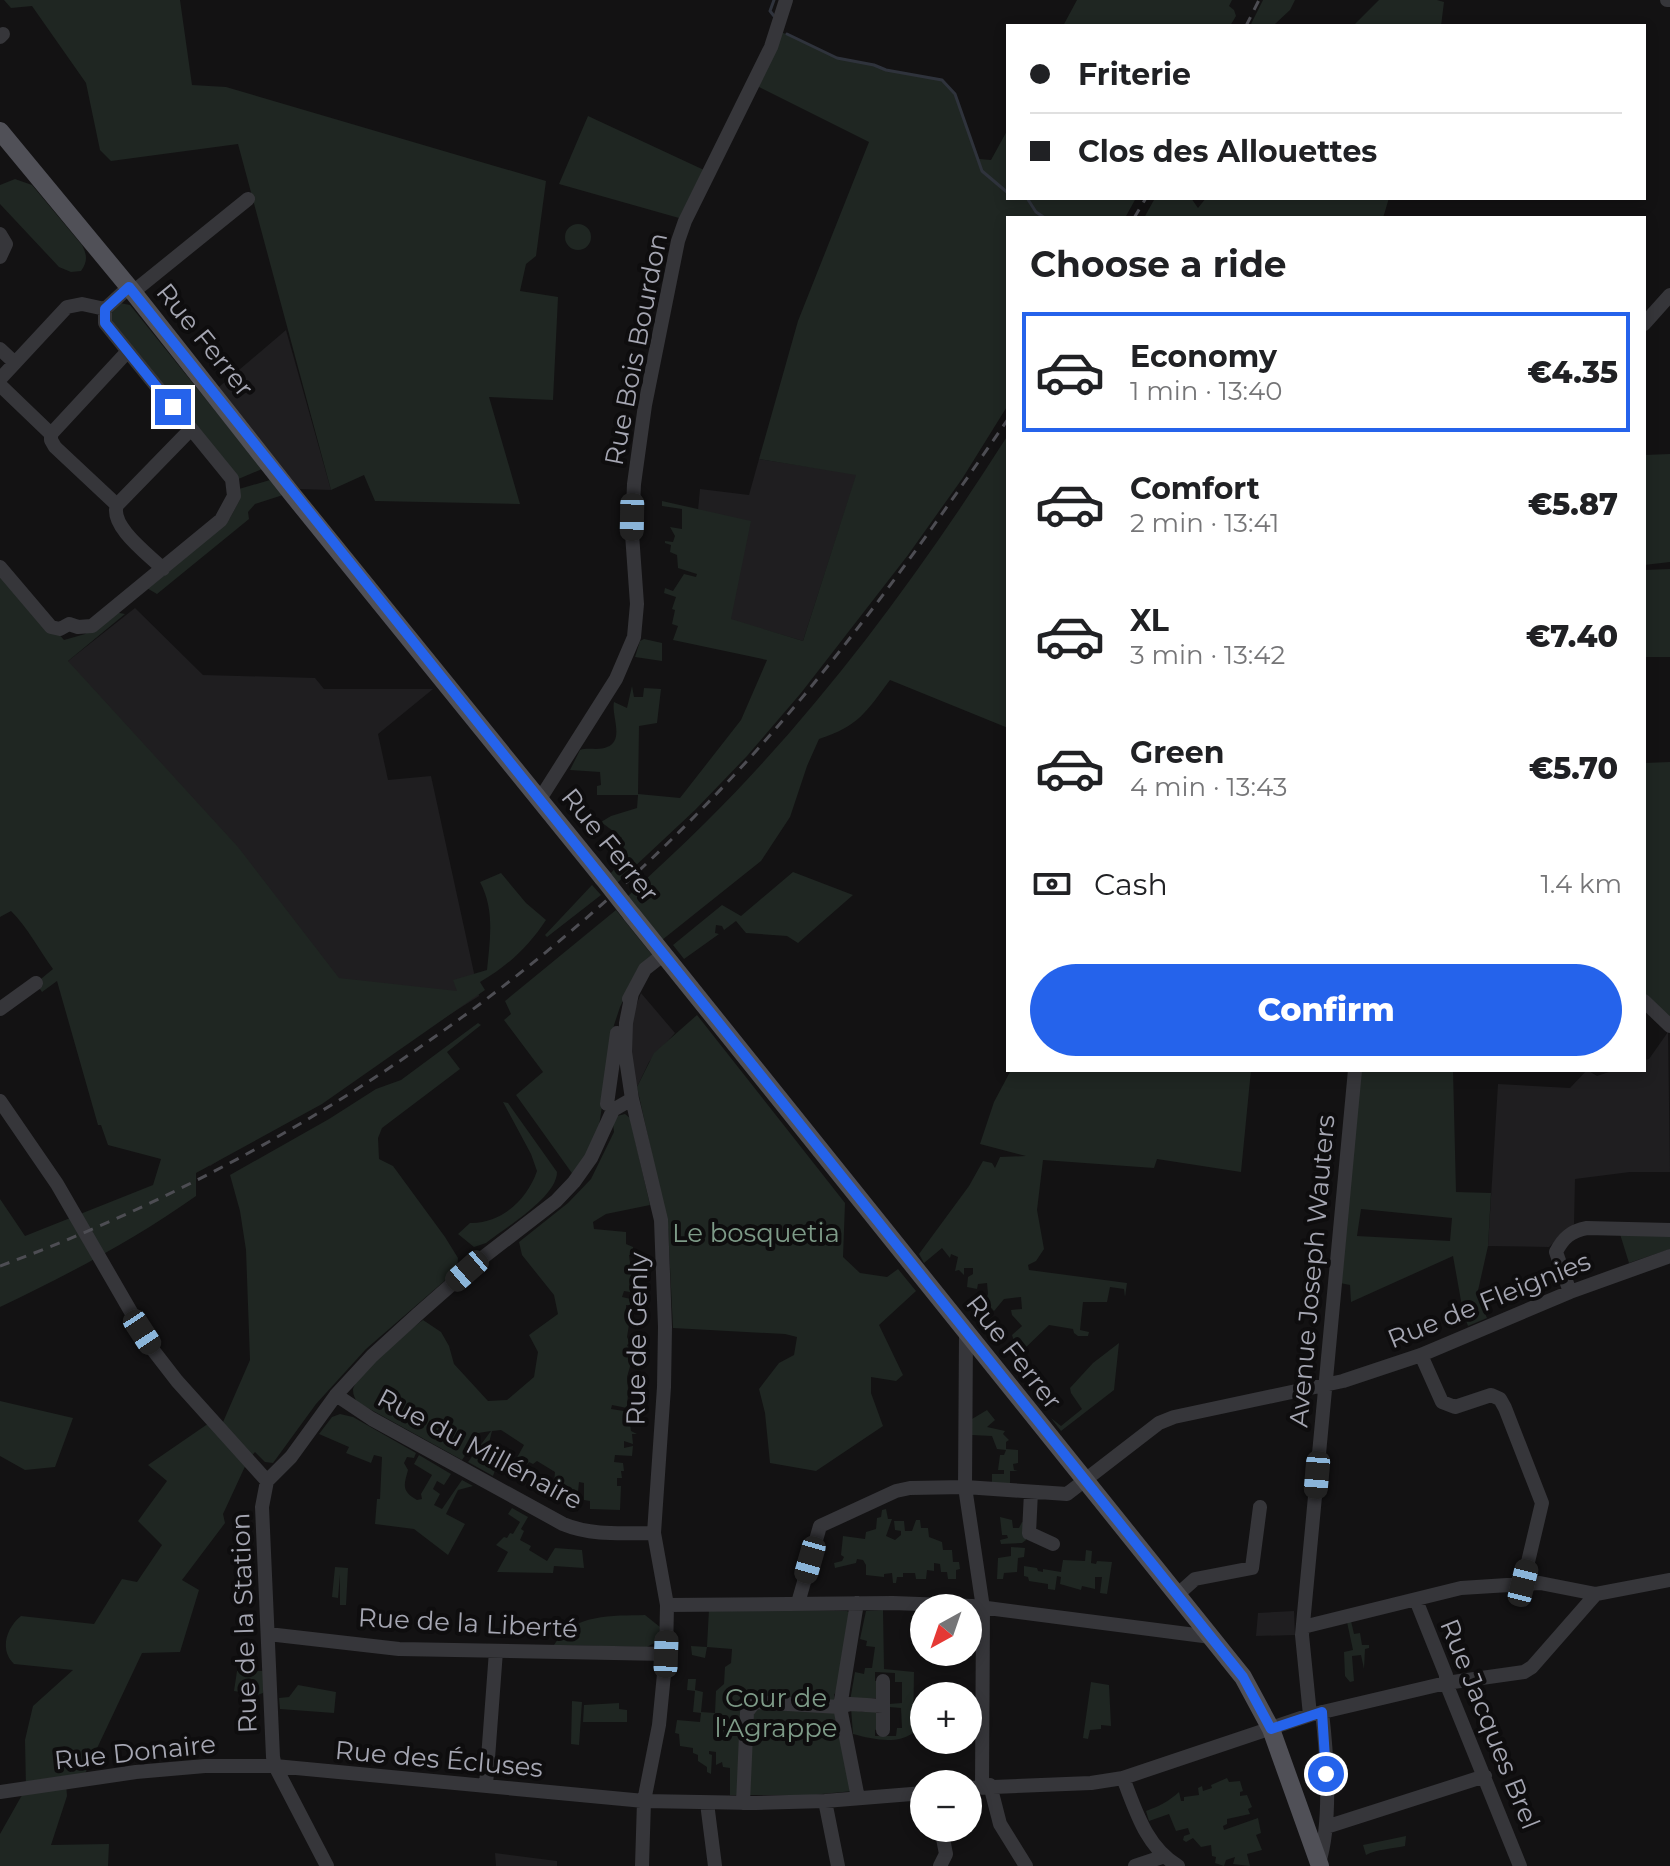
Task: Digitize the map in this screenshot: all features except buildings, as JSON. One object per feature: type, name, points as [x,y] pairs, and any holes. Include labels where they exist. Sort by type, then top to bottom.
[{"type":"main road","name":"Rue Ferrer","points":[[0,131],[540,799],[1252,1690],[1271,1729],[1320,1864]]},
{"type":"street","name":"Rue Bois Bourdon","points":[[540,799],[616,679],[632,646],[637,604],[632,517],[638,449],[678,241],[771,47],[786,0]]},
{"type":"street","points":[[0,379],[67,307],[82,304],[105,309],[248,199]]},
{"type":"street","points":[[0,234],[6,244],[0,257]]},
{"type":"street","points":[[1646,322],[1670,295]]},
{"type":"street","points":[[0,567],[51,627],[60,629],[69,624],[92,626],[221,520],[234,496],[232,479],[105,323],[105,309]]},
{"type":"street","points":[[0,349],[15,363]]},
{"type":"street","points":[[117,505],[55,447],[51,434],[128,351]]},
{"type":"street","points":[[0,385],[51,434]]},
{"type":"street","points":[[163,569],[120,527],[115,516],[117,505],[191,429]]},
{"type":"street","points":[[600,1138],[618,1029],[645,969],[664,954]]},
{"type":"street","points":[[0,1009],[36,983]]},
{"type":"street","name":"Rue de Genly","points":[[632,993],[625,1046],[631,1092],[663,1245],[664,1387],[654,1533],[667,1605],[666,1654],[659,1725],[644,1808],[642,1866]]},
{"type":"street","points":[[1646,1005],[1670,1026]]},
{"type":"street","name":"Avenue Joseph Wauters","points":[[1320,1864],[1326,1827],[1326,1752],[1316,1714],[1303,1627],[1355,1072]]},
{"type":"street","points":[[607,1104],[616,1088],[631,1092]]},
{"type":"street","points":[[600,1138],[613,1110],[631,1092]]},
{"type":"street","points":[[0,1101],[57,1184],[153,1350],[267,1481]]},
{"type":"street","name":"Rue de la Station","points":[[275,1766],[262,1507],[267,1481],[291,1457],[336,1395],[372,1356],[467,1271],[556,1201],[574,1182],[600,1138]]},
{"type":"street","points":[[1570,1292],[1556,1252],[1561,1242],[1575,1230],[1670,1230]]},
{"type":"street","name":"Rue de Fleignies","points":[[798,1603],[817,1533],[823,1523],[896,1491],[965,1487],[1067,1494],[1159,1423],[1174,1417],[1343,1381],[1421,1355],[1570,1292],[1670,1256]]},
{"type":"street","points":[[966,1333],[965,1487],[983,1608],[980,1770]]},
{"type":"street","points":[[1421,1355],[1442,1402],[1455,1407],[1491,1395],[1500,1399],[1505,1408],[1542,1503],[1523,1583]]},
{"type":"street","name":"Rue du Millénaire","points":[[336,1395],[361,1413],[563,1524],[601,1533],[654,1533]]},
{"type":"street","points":[[1031,1492],[1029,1533],[1053,1544]]},
{"type":"street","points":[[1177,1595],[1195,1579],[1252,1568],[1260,1507]]},
{"type":"street","points":[[1303,1627],[1461,1588],[1540,1583],[1596,1594],[1670,1580]]},
{"type":"street","points":[[982,1786],[1091,1783],[1123,1778],[1316,1714],[1446,1683],[1511,1675],[1532,1667],[1596,1594]]},
{"type":"street","name":"Rue Jacques Brel","points":[[1416,1600],[1520,1866]]},
{"type":"street","points":[[857,1603],[840,1707],[858,1798]]},
{"type":"street","points":[[667,1605],[857,1603],[983,1608],[1211,1637]]},
{"type":"street","name":"Rue de la Liberté","points":[[268,1634],[399,1649],[666,1654]]},
{"type":"street","points":[[486,1785],[496,1651]]},
{"type":"street","points":[[883,1681],[883,1730]]},
{"type":"street","points":[[743,1803],[747,1712],[755,1702],[883,1706]]},
{"type":"street","points":[[275,1766],[327,1866]]},
{"type":"street","name":"Rue Donaire","points":[[0,1792],[170,1768],[275,1766]]},
{"type":"street","name":"Rue des Écluses","points":[[275,1766],[486,1785],[599,1799],[644,1808],[707,1803],[825,1801],[910,1794]]},
{"type":"street","points":[[1326,1827],[1485,1776]]},
{"type":"street","points":[[1123,1778],[1146,1834],[1162,1857],[1178,1866]]},
{"type":"street","points":[[982,1790],[1026,1866]]},
{"type":"street","points":[[825,1801],[838,1866]]},
{"type":"street","points":[[707,1803],[715,1866]]},
{"type":"street","points":[[940,1866],[946,1854],[944,1842]]},
{"type":"street","points":[[1135,1866],[1162,1857]]},
{"type":"shaded area","points":[[286,330],[331,490],[298,489],[213,392]]},
{"type":"shaded area","points":[[759,459],[857,474],[803,641],[731,620],[698,510],[700,489],[749,495]]},
{"type":"shaded area","points":[[135,608],[203,675],[315,678],[324,689],[433,689],[378,734],[388,780],[431,776],[479,996],[210,1166],[68,661]]},
{"type":"shaded area","points":[[641,993],[675,1033],[649,1062],[637,1087],[629,1052],[633,1014]]},
{"type":"shaded area","points":[[1668,1032],[1670,1172],[1630,1172],[1575,1179],[1574,1224],[1549,1247],[1488,1246],[1498,1084],[1570,1088],[1585,1072],[1597,1076],[1609,1072],[1646,1072],[1646,1060]]},
{"type":"shaded area","points":[[1294,1611],[1295,1635],[1256,1636],[1258,1613]]},
{"type":"shaded area","points":[[495,1853],[557,1861],[557,1866],[496,1866]]},
{"type":"green space","points":[[4,0],[180,0],[192,85],[226,87],[546,181],[536,256],[526,264],[520,291],[558,297],[553,400],[489,397],[520,504],[375,501],[364,475],[331,490],[238,144],[111,161],[100,150],[86,83],[32,6],[11,8]]},
{"type":"green space","points":[[1077,0],[1232,0],[1229,6],[1236,16],[1231,24],[1064,24]]},
{"type":"green space","points":[[1263,0],[1295,0],[1290,10],[1275,24],[1251,24]]},
{"type":"green space","points":[[1379,0],[1444,2],[1441,24],[1355,24]]},
{"type":"green space","points":[[777,30],[837,58],[942,80],[955,94],[979,159],[991,160],[1006,133],[1006,200],[1135,200],[1126,216],[1006,216],[1006,408],[962,479],[908,555],[801,693],[695,810],[616,884],[610,874],[627,856],[627,851],[619,843],[622,838],[616,834],[613,837],[610,834],[613,831],[601,822],[637,808],[638,795],[597,795],[597,786],[601,785],[600,772],[570,770],[580,750],[604,748],[612,744],[616,733],[614,702],[627,708],[632,686],[634,697],[643,697],[644,688],[661,689],[657,723],[639,726],[638,794],[680,798],[741,720],[767,660],[673,640],[678,626],[672,624],[676,597],[664,593],[665,588],[673,591],[684,574],[696,577],[697,574],[678,568],[677,555],[670,552],[671,545],[665,543],[673,542],[675,536],[670,527],[682,529],[682,509],[662,506],[662,501],[751,521],[731,619],[803,641],[856,475],[759,459],[798,321],[869,142],[753,84]]},
{"type":"green space","points":[[588,116],[704,170],[679,218],[559,184]]},
{"type":"green space","points":[[15,179],[32,185],[82,245],[86,258],[81,271],[71,272],[59,267],[0,204],[0,185]]},
{"type":"green space","points":[[1154,200],[1192,200],[1198,208],[1204,200],[1388,200],[1384,216],[1145,216]]},
{"type":"green space","points":[[578,224],[588,227],[591,237],[588,247],[578,250],[568,247],[565,237],[568,227]]},
{"type":"green space","points":[[120,303],[130,305],[262,469],[236,480],[109,323],[110,312]]},
{"type":"green space","points":[[1006,438],[1006,727],[890,680],[853,723],[819,739],[790,817],[761,861],[662,940],[627,897],[749,778],[830,685],[905,587]]},
{"type":"green space","points":[[1670,454],[1670,562],[1646,565],[1646,455]]},
{"type":"green space","points":[[270,480],[283,495],[255,504],[248,512],[249,519],[157,594],[145,587],[230,518],[240,499],[239,489]]},
{"type":"green space","points":[[0,567],[64,640],[85,634],[114,612],[125,614],[68,661],[238,847],[339,978],[457,991],[453,980],[487,970],[490,914],[480,882],[501,873],[526,903],[546,920],[517,955],[480,982],[485,990],[322,1104],[196,1173],[196,1196],[101,1256],[0,1307],[0,1199],[25,1236],[153,1185],[161,1159],[108,1145],[101,1125],[98,1125],[57,981],[42,992],[36,983],[53,969],[11,911],[0,917]]},
{"type":"green space","points":[[1670,569],[1670,657],[1646,657],[1646,570]]},
{"type":"green space","points":[[640,641],[662,643],[662,661],[635,657]]},
{"type":"green space","points":[[1670,762],[1670,1026],[1646,1008],[1646,763]]},
{"type":"green space","points":[[793,872],[853,895],[798,943],[787,936],[746,933],[736,921],[724,930],[716,925],[715,933],[719,934],[684,959],[673,945],[722,905],[741,916]]},
{"type":"green space","points":[[592,885],[601,895],[547,937],[545,935]]},
{"type":"green space","points":[[616,910],[653,956],[635,977],[620,1007],[614,1025],[598,1133],[574,1176],[516,1095],[543,1072],[504,1020],[511,1014],[505,1001]]},
{"type":"green space","name":"Le bosquetia","points":[[697,1015],[845,1203],[843,1257],[860,1273],[887,1277],[898,1269],[916,1291],[879,1325],[903,1375],[896,1381],[871,1377],[871,1393],[883,1426],[816,1471],[770,1463],[765,1413],[759,1389],[779,1363],[794,1355],[797,1337],[673,1328],[668,1227],[637,1087],[654,1053]]},
{"type":"green space","points":[[478,1023],[481,1025],[447,1052],[460,1069],[382,1128],[378,1138],[379,1159],[393,1166],[445,1237],[458,1258],[457,1270],[366,1349],[316,1404],[273,1463],[265,1462],[255,1452],[248,1460],[223,1514],[225,1523],[182,1580],[199,1590],[180,1652],[142,1653],[82,1780],[66,1783],[67,1796],[51,1845],[109,1844],[108,1866],[0,1866],[0,1834],[26,1788],[25,1740],[33,1706],[73,1670],[14,1664],[7,1653],[8,1633],[21,1616],[94,1624],[122,1579],[137,1582],[162,1545],[138,1521],[167,1481],[148,1465],[212,1421],[220,1429],[250,1360],[246,1250],[230,1175],[376,1089],[401,1080]]},
{"type":"green space","points":[[1010,1072],[1251,1072],[1241,1172],[1157,1159],[1154,1168],[1043,1160],[1037,1210],[1044,1249],[1036,1261],[1028,1265],[1029,1270],[1127,1283],[1125,1297],[1124,1289],[1110,1287],[1107,1302],[1083,1302],[1080,1330],[1089,1332],[1088,1336],[1078,1336],[1073,1329],[1049,1325],[1022,1351],[1022,1346],[1018,1342],[1015,1344],[1012,1335],[1022,1326],[1011,1310],[1022,1309],[1021,1297],[1004,1299],[994,1311],[987,1303],[984,1305],[988,1294],[987,1283],[978,1284],[977,1289],[967,1287],[973,1268],[964,1268],[964,1275],[959,1270],[955,1271],[958,1257],[951,1254],[950,1258],[942,1248],[924,1263],[919,1254],[969,1186],[983,1161],[992,1163],[995,1168],[1000,1157],[1026,1156],[980,1144],[994,1102]]},
{"type":"green space","points":[[1358,1072],[1453,1072],[1456,1192],[1491,1193],[1488,1246],[1477,1295],[1487,1318],[1468,1326],[1453,1256],[1351,1302],[1350,1285],[1340,1283]],"holes":[[[1361,1209],[1452,1218],[1450,1241],[1357,1236]]]},
{"type":"green space","points":[[503,1102],[508,1103],[557,1172],[555,1182],[549,1192],[517,1221],[486,1243],[474,1247],[458,1234],[470,1223],[492,1219],[511,1208],[527,1192],[537,1171]]},
{"type":"green space","points":[[625,1114],[630,1118],[650,1205],[606,1214],[593,1222],[594,1229],[626,1232],[626,1244],[633,1247],[633,1254],[629,1255],[630,1292],[624,1291],[622,1297],[631,1299],[630,1305],[626,1305],[626,1311],[631,1312],[627,1337],[630,1343],[627,1345],[633,1356],[627,1377],[628,1389],[633,1389],[633,1393],[628,1393],[627,1408],[612,1405],[611,1409],[624,1411],[629,1420],[633,1420],[631,1431],[637,1434],[632,1434],[633,1444],[624,1441],[624,1448],[633,1446],[632,1456],[615,1455],[614,1462],[623,1463],[624,1471],[621,1471],[622,1478],[617,1478],[617,1486],[621,1486],[620,1510],[590,1509],[590,1501],[584,1500],[584,1483],[579,1482],[578,1492],[574,1489],[564,1490],[563,1484],[554,1483],[555,1472],[537,1461],[527,1465],[521,1462],[519,1466],[514,1463],[524,1445],[501,1430],[492,1431],[487,1451],[499,1459],[493,1476],[468,1462],[491,1431],[478,1433],[477,1443],[462,1460],[357,1402],[353,1390],[373,1364],[423,1320],[441,1332],[454,1364],[488,1401],[507,1400],[534,1377],[538,1352],[529,1335],[558,1314],[554,1295],[522,1255],[519,1242],[568,1203],[591,1179],[614,1132],[613,1123],[617,1116]]},
{"type":"green space","points":[[1620,1234],[1670,1235],[1670,1249],[1629,1263]]},
{"type":"green space","points":[[1119,1343],[1114,1390],[1061,1431],[1051,1418],[1061,1426],[1082,1409],[1070,1388],[1093,1363]]},
{"type":"green space","points":[[0,1401],[73,1418],[55,1467],[25,1470],[0,1456]]},
{"type":"green space","points":[[987,1410],[995,1420],[987,1427],[1005,1431],[1003,1434],[1009,1440],[1006,1449],[1018,1450],[1018,1463],[1013,1464],[1014,1470],[1018,1471],[1010,1471],[1010,1485],[992,1484],[992,1474],[1004,1474],[1004,1470],[998,1470],[1000,1455],[1004,1455],[1006,1450],[997,1449],[992,1436],[972,1435],[972,1419]]},
{"type":"green space","points":[[340,1414],[353,1417],[416,1453],[414,1458],[407,1457],[404,1463],[408,1470],[406,1491],[417,1500],[422,1499],[421,1494],[432,1475],[414,1464],[419,1455],[451,1474],[444,1485],[437,1481],[433,1489],[440,1494],[434,1505],[442,1509],[462,1480],[473,1486],[458,1490],[446,1514],[465,1524],[448,1555],[414,1529],[375,1524],[382,1457],[374,1455],[371,1463],[346,1453],[349,1447],[319,1434],[332,1417]]},
{"type":"green space","points":[[512,1508],[528,1517],[521,1529],[524,1531],[520,1540],[531,1546],[529,1550],[547,1561],[555,1548],[582,1550],[584,1568],[554,1566],[553,1573],[497,1572],[508,1552],[496,1545],[510,1533],[513,1534],[520,1522],[508,1514]]},
{"type":"green space","points":[[886,1509],[888,1519],[892,1519],[886,1536],[895,1540],[901,1535],[901,1531],[895,1530],[894,1521],[904,1521],[905,1531],[912,1531],[916,1520],[920,1520],[921,1528],[928,1528],[929,1537],[942,1542],[943,1550],[952,1550],[953,1562],[959,1562],[960,1569],[956,1570],[956,1579],[948,1579],[947,1572],[941,1572],[940,1564],[934,1563],[934,1571],[927,1570],[926,1579],[916,1579],[915,1573],[903,1573],[903,1577],[897,1577],[896,1583],[893,1583],[892,1573],[884,1574],[884,1577],[866,1575],[863,1560],[857,1559],[856,1563],[835,1568],[834,1563],[842,1561],[844,1557],[841,1555],[843,1536],[865,1539],[866,1532],[876,1529],[877,1518]]},
{"type":"green space","points":[[1000,1517],[1012,1520],[1013,1528],[1026,1523],[1026,1540],[1001,1544],[1000,1540],[1008,1538],[1002,1535]]},
{"type":"green space","points":[[1011,1547],[1025,1548],[1024,1557],[1018,1558],[1017,1572],[1004,1573],[1003,1579],[997,1579],[998,1558],[1011,1556]]},
{"type":"green space","points":[[1086,1550],[1092,1551],[1091,1563],[1112,1562],[1107,1594],[1100,1593],[1102,1577],[1095,1577],[1095,1589],[1082,1586],[1081,1590],[1060,1584],[1061,1577],[1057,1576],[1055,1590],[1048,1589],[1048,1584],[1029,1581],[1024,1576],[1024,1566],[1043,1572],[1043,1569],[1061,1572],[1063,1560],[1085,1561]]},
{"type":"green space","points":[[335,1567],[348,1568],[346,1605],[340,1605],[340,1575],[338,1598],[332,1597]]},
{"type":"green space","name":"Cour de l'Agrappe","points":[[709,1609],[851,1613],[838,1688],[834,1695],[853,1791],[812,1795],[730,1795],[730,1768],[723,1767],[722,1762],[716,1765],[716,1752],[709,1751],[712,1755],[711,1774],[698,1761],[693,1748],[680,1746],[679,1734],[675,1733],[677,1720],[700,1722],[701,1713],[693,1712],[695,1691],[687,1690],[688,1679],[696,1679],[695,1690],[703,1692],[701,1712],[715,1713],[716,1691],[724,1684],[725,1667],[731,1663],[732,1649],[707,1647]]},
{"type":"green space","points":[[883,1610],[884,1669],[914,1672],[914,1682],[910,1682],[910,1735],[906,1737],[892,1740],[853,1734],[851,1708],[862,1712],[876,1708],[878,1729],[875,1736],[896,1736],[897,1728],[902,1728],[901,1708],[889,1707],[889,1704],[902,1703],[902,1682],[895,1682],[895,1673],[875,1672],[875,1681],[879,1681],[876,1698],[850,1701],[855,1672],[864,1674],[865,1668],[872,1668],[875,1647],[866,1646],[867,1641],[860,1639],[866,1611]]},
{"type":"green space","points":[[645,1615],[660,1627],[658,1641],[647,1647],[554,1645],[572,1627],[595,1618]]},
{"type":"green space","points":[[1351,1621],[1354,1634],[1360,1633],[1362,1645],[1369,1645],[1369,1648],[1365,1649],[1364,1669],[1361,1655],[1352,1656],[1354,1681],[1350,1682],[1345,1676],[1344,1652],[1353,1650],[1347,1622]]},
{"type":"green space","points":[[691,1646],[707,1647],[705,1658],[692,1655]]},
{"type":"green space","points":[[237,1671],[263,1671],[263,1693],[257,1695],[234,1691]]},
{"type":"green space","points":[[1091,1682],[1109,1685],[1111,1726],[1101,1725],[1101,1729],[1090,1730],[1088,1739],[1083,1738]]},
{"type":"green space","points":[[298,1685],[336,1692],[334,1713],[280,1709],[279,1698],[289,1697]]},
{"type":"green space","points":[[572,1701],[582,1702],[579,1745],[571,1744]]},
{"type":"green space","points":[[619,1703],[619,1709],[627,1710],[627,1722],[583,1722],[584,1705]]},
{"type":"green space","points":[[1227,1778],[1229,1782],[1240,1781],[1243,1791],[1240,1796],[1247,1795],[1252,1807],[1248,1809],[1250,1814],[1227,1819],[1224,1830],[1258,1818],[1261,1833],[1256,1835],[1262,1850],[1247,1854],[1250,1866],[1233,1864],[1235,1857],[1226,1860],[1224,1866],[1215,1863],[1211,1845],[1201,1847],[1193,1838],[1186,1842],[1183,1840],[1190,1834],[1188,1828],[1176,1831],[1169,1814],[1149,1821],[1146,1811],[1179,1792],[1181,1801],[1184,1797],[1199,1795],[1198,1788],[1202,1786],[1203,1791],[1212,1788],[1211,1785]]},
{"type":"green space","points":[[1406,1836],[1405,1846],[1366,1855],[1363,1845]]},
{"type":"waterway","points":[[774,0],[770,11],[774,16]]},
{"type":"waterway","points":[[787,34],[837,58],[942,80],[955,94],[982,171],[1006,191]]},
{"type":"waterway","points":[[1028,200],[1042,216]]},
{"type":"railway","points":[[1247,24],[1259,0]]},
{"type":"railway","points":[[1135,216],[1145,200]]},
{"type":"railway","points":[[0,1266],[107,1223],[211,1173],[312,1117],[409,1055],[503,987],[592,913],[676,835],[790,712],[887,589],[1006,422]]},
{"type":"route","points":[[173,407],[105,323],[105,309],[129,287],[1243,1677],[1271,1729],[1322,1712],[1326,1774]]}]
